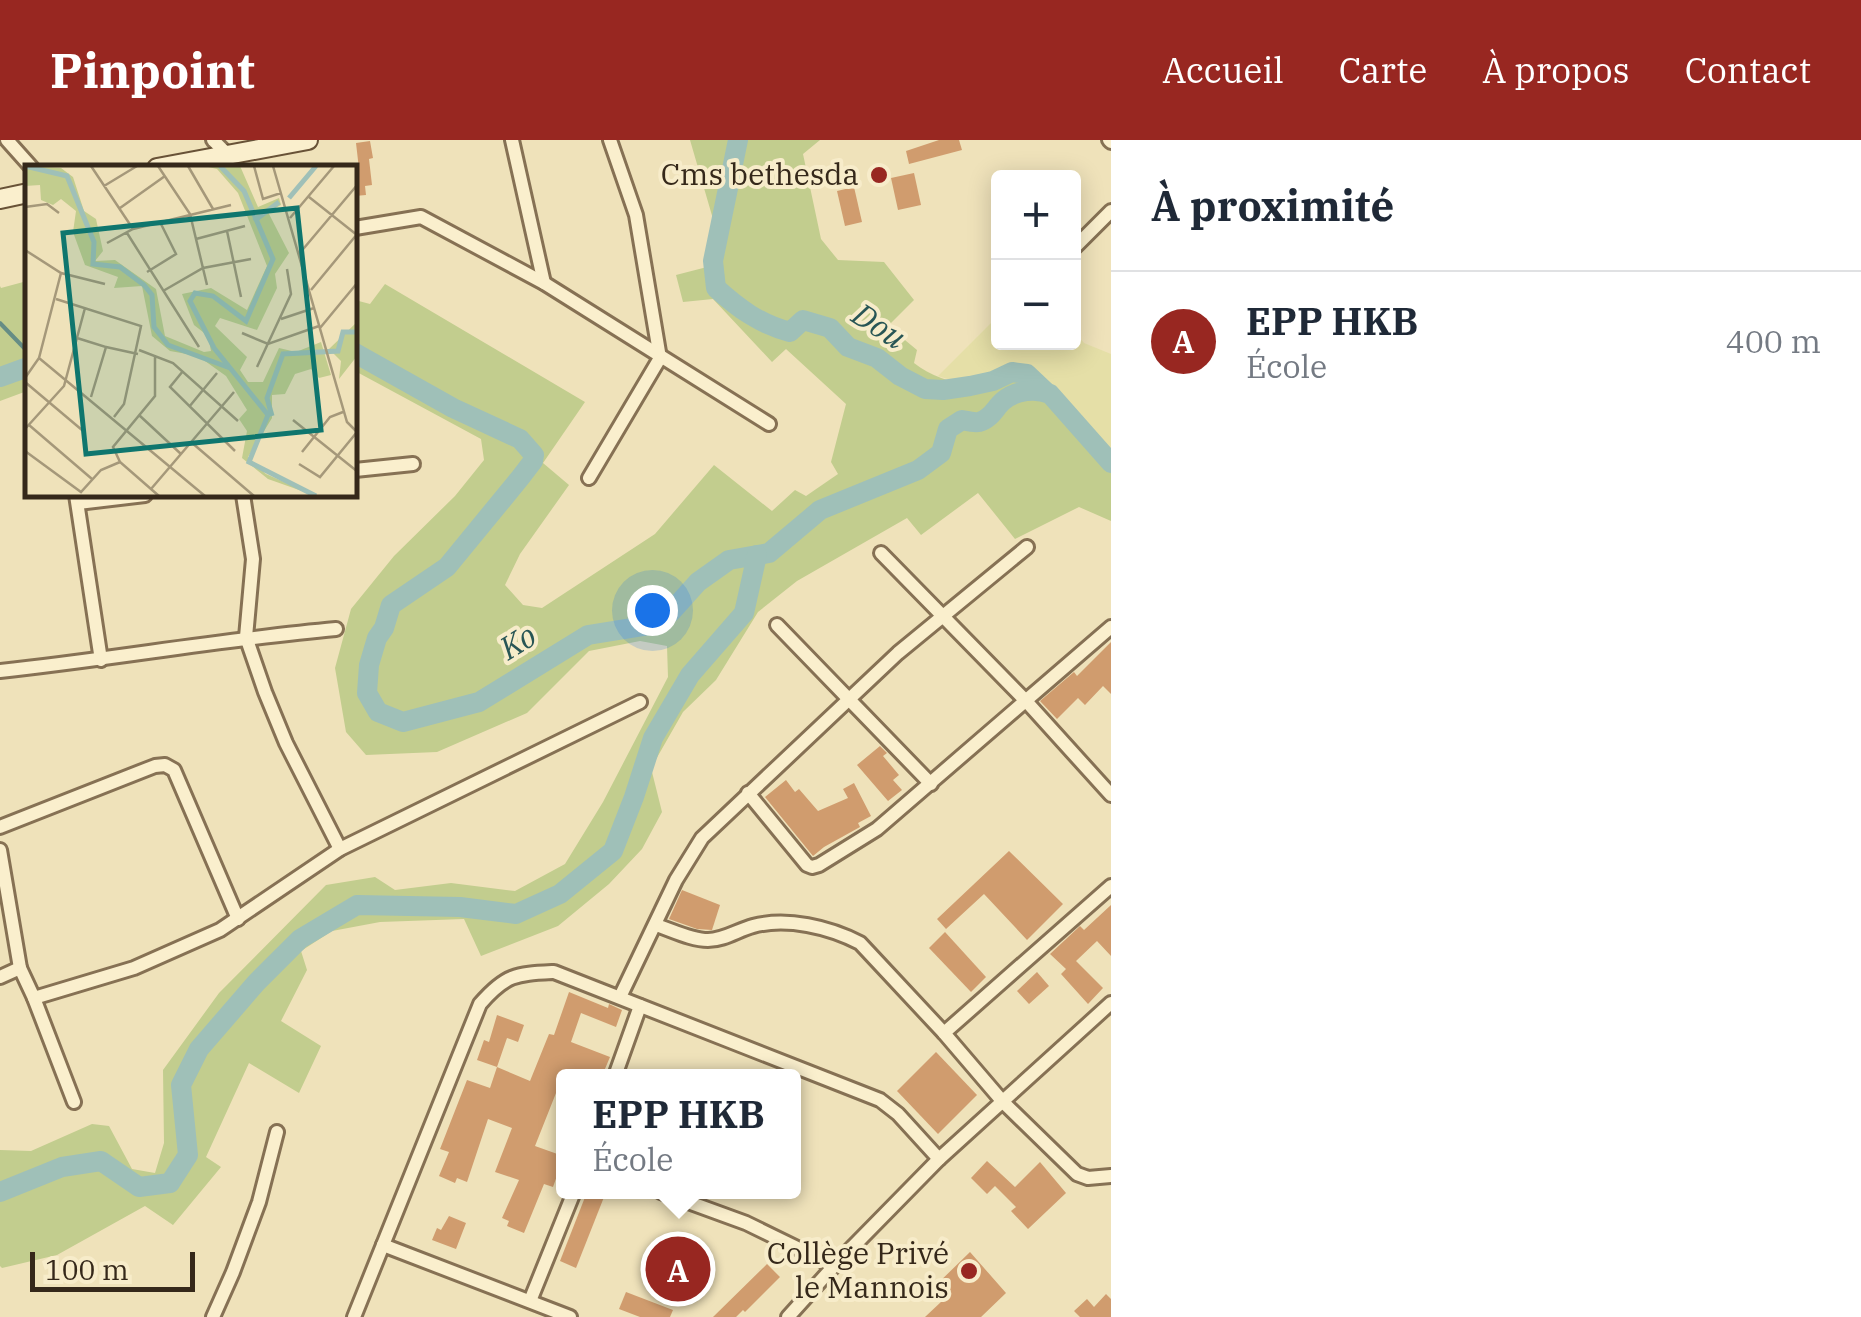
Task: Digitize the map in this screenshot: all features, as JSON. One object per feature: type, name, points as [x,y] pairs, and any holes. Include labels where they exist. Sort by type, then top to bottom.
[{"type":"main road","points":[[171,165],[308,140]]},
{"type":"main road","points":[[0,199],[25,194]]},
{"type":"street","points":[[7,140],[29,165]]},
{"type":"street","points":[[213,140],[227,154]]},
{"type":"street","points":[[512,140],[544,283]]},
{"type":"street","points":[[588,478],[660,358],[636,216],[610,140]]},
{"type":"street","points":[[1081,241],[1111,212]]},
{"type":"street","points":[[358,227],[420,217],[544,283],[769,424]]},
{"type":"street","points":[[358,470],[413,464]]},
{"type":"street","points":[[243,498],[253,559],[246,637],[286,743],[340,849]]},
{"type":"street","points":[[77,499],[100,660]]},
{"type":"street","points":[[620,997],[676,880],[702,838],[898,654],[1028,547]]},
{"type":"street","points":[[880,552],[1109,790]]},
{"type":"street","points":[[776,624],[931,784]]},
{"type":"street","points":[[748,793],[808,865],[818,866],[877,829],[1111,626]]},
{"type":"street","points":[[0,671],[246,637],[336,629]]},
{"type":"street","points":[[34,998],[134,968],[220,930],[340,849],[640,702]]},
{"type":"street","points":[[0,827],[165,765],[174,770],[238,919]]},
{"type":"street","points":[[0,850],[20,968],[74,1102]]},
{"type":"street","points":[[944,1033],[1111,886]]},
{"type":"street","points":[[656,924],[697,939],[713,940],[756,926],[786,924],[818,927],[860,943],[1003,1102],[1077,1174],[1088,1178],[1111,1176]]},
{"type":"street","points":[[0,977],[20,968]]},
{"type":"street","points":[[354,1317],[480,1004],[504,979],[525,973],[554,972],[801,1069]]},
{"type":"street","points":[[788,1317],[939,1159],[1111,1003]]},
{"type":"street","points":[[618,1069],[640,1006]]},
{"type":"street","points":[[801,1069],[880,1100],[939,1159]]},
{"type":"street","points":[[213,1317],[259,1202],[277,1132]]},
{"type":"street","points":[[530,1301],[571,1199]]},
{"type":"street","points":[[681,1199],[746,1223],[834,1266]]},
{"type":"street","points":[[384,1246],[570,1317]]},
{"type":"shaded area","points":[[991,323],[991,350],[1081,350],[1081,339],[1111,354],[1111,463],[1033,378],[1012,372],[970,386],[938,376]]},
{"type":"green space","points":[[690,140],[820,140],[803,154],[821,239],[838,260],[884,262],[914,300],[888,326],[917,350],[914,363],[932,374],[963,383],[985,383],[1017,372],[1030,376],[1111,463],[1111,521],[1079,507],[1015,539],[978,493],[921,535],[907,518],[797,581],[758,612],[716,680],[683,712],[651,768],[662,812],[642,849],[609,884],[558,926],[481,956],[464,919],[380,922],[332,931],[301,951],[307,970],[281,1021],[321,1046],[299,1093],[249,1063],[206,1157],[221,1167],[173,1225],[145,1206],[57,1255],[2,1268],[0,1150],[31,1151],[92,1124],[109,1126],[132,1169],[155,1173],[164,1143],[163,1070],[219,993],[326,885],[375,877],[395,890],[451,883],[515,891],[565,864],[603,802],[668,677],[667,646],[640,641],[589,651],[527,713],[437,752],[366,755],[346,732],[335,668],[351,609],[394,556],[455,496],[484,460],[481,439],[358,373],[358,301],[370,304],[385,284],[585,402],[543,463],[569,485],[520,554],[505,585],[523,605],[542,608],[655,534],[714,465],[772,511],[795,490],[806,496],[838,474],[831,462],[846,404],[786,349],[772,362],[713,299],[683,302],[676,275],[707,267],[713,219]]},
{"type":"green space","points":[[25,282],[25,392],[0,401],[0,286]]},
{"type":"building","points":[[939,140],[959,140],[962,150],[909,164],[906,151]]},
{"type":"building","points":[[370,141],[372,185],[365,186],[366,195],[358,196],[356,143]]},
{"type":"building","points":[[914,173],[921,205],[898,210],[891,178]]},
{"type":"building","points":[[854,187],[862,222],[845,226],[837,191]]},
{"type":"building","points":[[1111,642],[1111,694],[1103,686],[1085,705],[1078,698],[1057,719],[1040,701],[1074,672],[1077,676]]},
{"type":"building","points":[[880,746],[899,775],[893,780],[902,790],[888,801],[857,765]]},
{"type":"building","points":[[786,780],[818,811],[848,798],[843,789],[854,783],[871,816],[813,856],[765,797]]},
{"type":"building","points":[[1009,851],[1063,904],[1027,940],[984,894],[946,929],[937,919]]},
{"type":"building","points":[[682,890],[720,905],[712,930],[669,919]]},
{"type":"building","points":[[1111,905],[1111,956],[1097,941],[1076,961],[1103,988],[1088,1004],[1061,974],[1066,969],[1050,954],[1080,926],[1084,930]]},
{"type":"building","points":[[945,932],[986,977],[971,992],[929,948]]},
{"type":"building","points":[[1037,972],[1049,986],[1029,1004],[1017,991]]},
{"type":"building","points":[[569,992],[622,1010],[616,1027],[581,1013],[571,1042],[610,1057],[605,1069],[556,1069],[556,1093],[535,1146],[556,1154],[556,1179],[553,1187],[544,1184],[524,1233],[507,1226],[509,1221],[502,1218],[519,1180],[495,1172],[512,1128],[488,1119],[467,1182],[457,1178],[455,1183],[439,1176],[449,1152],[440,1149],[467,1080],[490,1088],[497,1067],[530,1081],[549,1034],[554,1035]]},
{"type":"building","points":[[497,1015],[524,1025],[518,1042],[507,1038],[497,1067],[477,1060],[484,1040],[489,1042]]},
{"type":"building","points":[[936,1052],[977,1095],[938,1134],[897,1091]]},
{"type":"building","points":[[987,1161],[1015,1187],[1040,1162],[1066,1193],[1028,1229],[1011,1211],[1016,1207],[995,1186],[987,1194],[971,1178]]},
{"type":"building","points":[[584,1199],[603,1199],[576,1268],[560,1261]]},
{"type":"building","points":[[449,1216],[466,1223],[456,1249],[432,1240]]},
{"type":"building","name":"Collège Privé le Mannois","points":[[970,1252],[1006,1293],[981,1317],[925,1317],[942,1301],[931,1290]]},
{"type":"building","points":[[767,1264],[780,1277],[745,1312],[736,1317],[713,1317]]},
{"type":"building","points":[[626,1292],[673,1310],[670,1317],[640,1317],[619,1309]]},
{"type":"building","points":[[1106,1294],[1111,1299],[1111,1317],[1080,1317],[1074,1311],[1087,1299],[1094,1307]]},
{"type":"waterway","name":"Dou","points":[[738,140],[713,261],[716,288],[733,303],[759,320],[790,332],[803,320],[830,328],[848,347],[877,358],[925,389],[970,386],[1012,372],[1027,374],[1045,391]]},
{"type":"waterway","points":[[0,323],[25,349]]},
{"type":"waterway","name":"Ko","points":[[358,355],[453,408],[520,439],[534,455],[520,478],[447,567],[391,605],[369,665],[367,693],[378,712],[403,722],[479,702],[588,635],[650,625],[671,612],[698,582],[729,560],[769,553],[820,510],[918,470],[941,453],[948,429],[962,420],[983,421],[1014,394],[1050,394],[1111,463]]},
{"type":"waterway","name":"Ko","points":[[0,377],[25,368]]},
{"type":"waterway","points":[[0,1192],[62,1167],[101,1161],[139,1187],[170,1183],[188,1155],[181,1085],[199,1049],[300,939],[357,905],[460,907],[516,914],[560,894],[613,851],[653,738],[690,675],[744,613],[757,555]]},
{"type":"place","name":"Cms bethesda","points":[[879,175]]},
{"type":"place","name":"EPP HKB","points":[[678,1269]]},
{"type":"place","name":"Collège Privé le Mannois","points":[[969,1271]]}]
